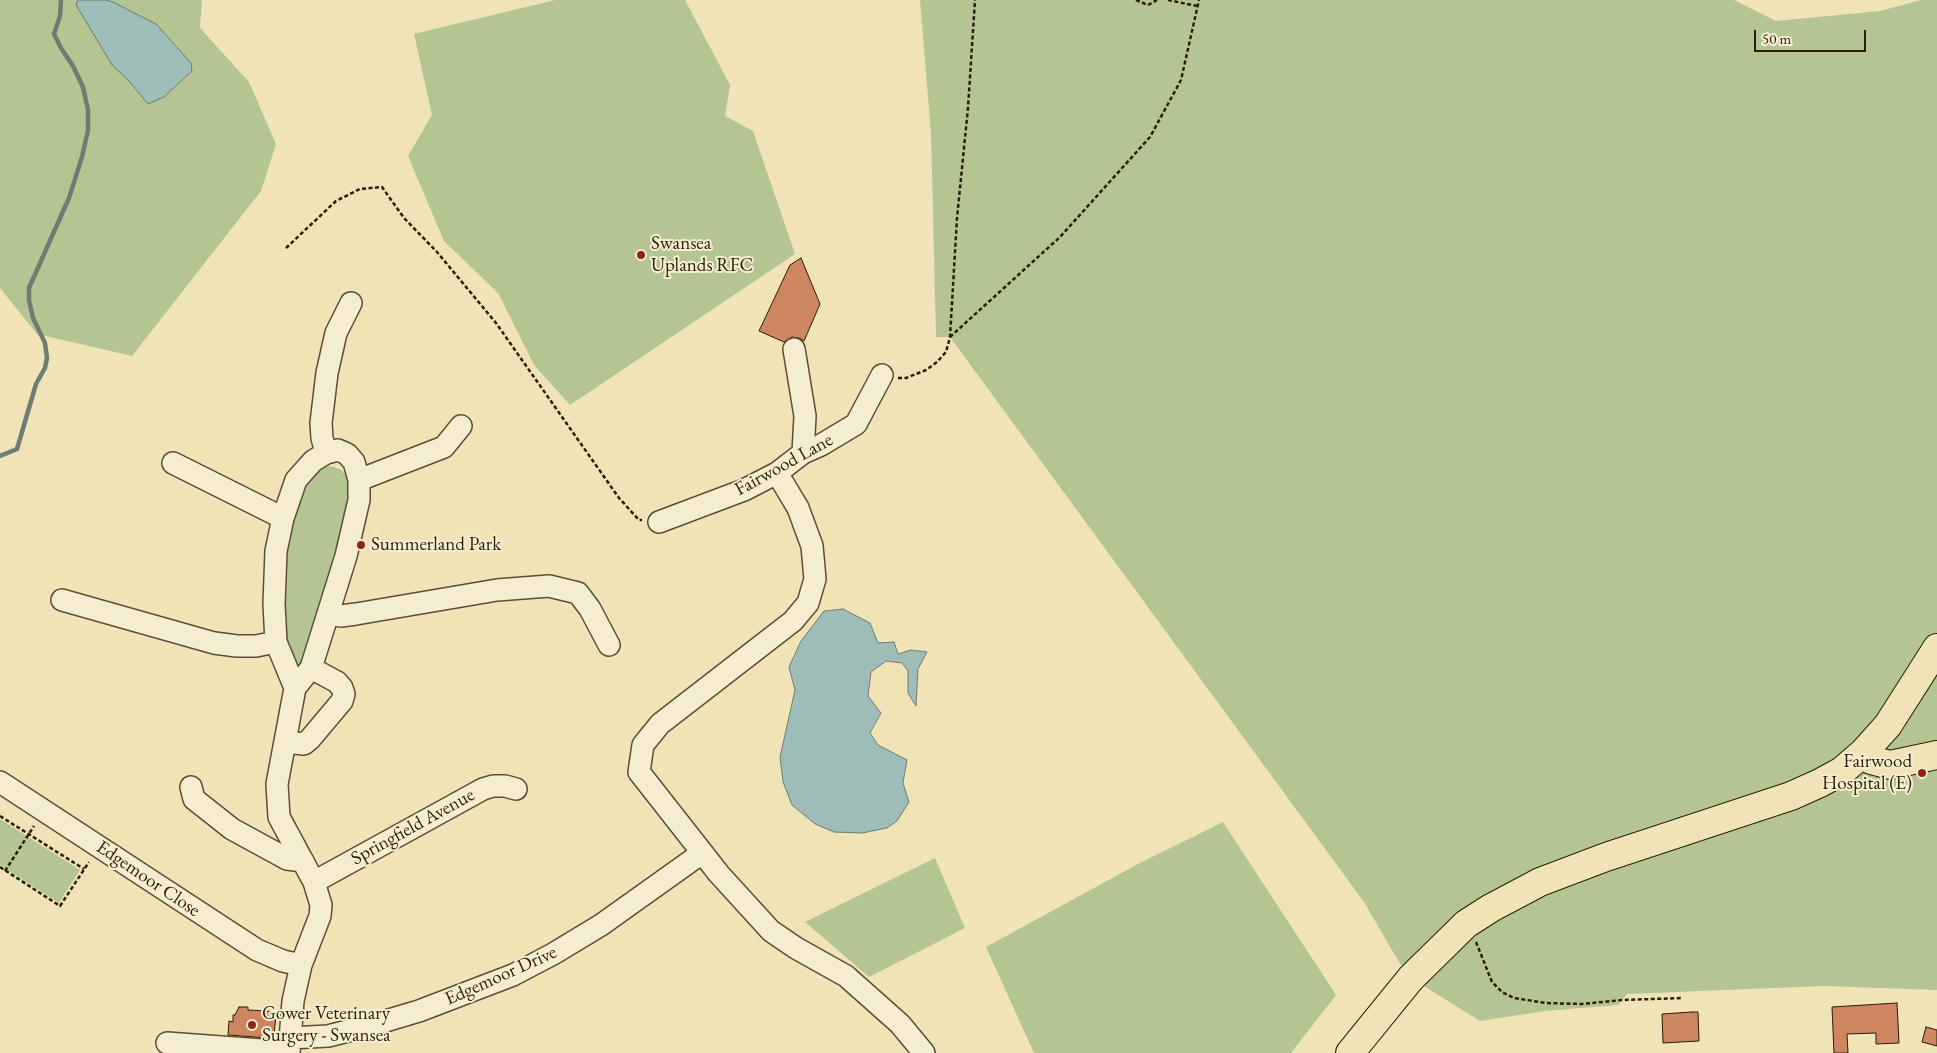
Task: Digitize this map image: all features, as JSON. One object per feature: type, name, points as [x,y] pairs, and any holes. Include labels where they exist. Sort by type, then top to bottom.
[{"type":"main road","points":[[1350,1053],[1411,978],[1466,924],[1492,908],[1540,882],[1606,857],[1791,796],[1842,771],[1863,754],[1888,725],[1937,648]]},
{"type":"main road","points":[[1863,754],[1871,760],[1890,765],[1937,755]]},
{"type":"street","points":[[326,453],[321,423],[327,373],[336,333],[351,303]]},
{"type":"street","points":[[794,349],[804,416],[803,453]]},
{"type":"street","name":"Fairwood Lane","points":[[659,522],[744,490],[777,473],[803,453],[821,445],[856,424],[882,375]]},
{"type":"street","points":[[358,480],[444,447],[462,426]]},
{"type":"street","points":[[290,1048],[293,1001],[301,966],[320,916],[319,894],[280,817],[277,784],[295,688],[311,668],[346,556],[359,500],[358,480],[354,462],[347,454],[338,450],[326,453],[313,461],[296,480],[283,518],[276,550],[274,604],[276,642],[295,688]]},
{"type":"street","points":[[173,463],[283,518]]},
{"type":"street","points":[[777,473],[798,508],[812,546],[815,579],[808,604],[793,621],[660,724],[644,745],[639,772],[702,853],[771,931],[796,948],[846,976],[900,1024],[924,1053]]},
{"type":"street","points":[[328,614],[341,616],[497,590],[549,586],[578,593],[590,609],[609,645]]},
{"type":"street","points":[[62,600],[214,643],[256,646],[276,642]]},
{"type":"street","points":[[285,742],[304,744],[342,701],[344,694],[337,682],[311,668]]},
{"type":"street","name":"Edgemoor Close","points":[[0,782],[256,950],[282,961],[301,966]]},
{"type":"street","name":"Springfield Avenue","points":[[314,882],[483,789],[493,786],[505,786],[516,789]]},
{"type":"street","points":[[191,787],[194,799],[232,829],[287,860],[303,861]]},
{"type":"street","name":"Edgemoor Drive","points":[[166,1043],[290,1048],[419,1011],[513,975],[553,954],[601,925],[702,853]]},
{"type":"path","points":[[882,375],[906,378],[926,370],[946,352],[950,337],[957,218],[968,108],[975,0]]},
{"type":"path","points":[[1136,0],[1148,5],[1157,0]]},
{"type":"path","points":[[1168,0],[1197,6]]},
{"type":"path","points":[[950,337],[1060,237],[1150,137],[1181,80],[1199,0]]},
{"type":"path","points":[[286,248],[336,201],[360,189],[382,187],[404,218],[437,252],[496,323],[619,498],[639,520],[659,522]]},
{"type":"path","points":[[5,871],[44,810]]},
{"type":"path","points":[[0,816],[84,870]]},
{"type":"path","points":[[0,868],[60,906],[100,846]]},
{"type":"path","points":[[1466,924],[1482,952],[1492,982],[1502,992],[1514,998],[1546,1003],[1582,1004],[1622,1000],[1683,998]]},
{"type":"green space","points":[[0,0],[202,0],[200,28],[249,82],[276,144],[261,191],[132,356],[37,334],[0,288]]},
{"type":"green space","points":[[555,0],[685,0],[730,85],[725,116],[753,131],[795,254],[570,405],[534,365],[498,293],[444,241],[408,156],[432,115],[414,34]]},
{"type":"green space","points":[[920,0],[1734,0],[1776,21],[1880,11],[1921,0],[1937,0],[1937,990],[1824,986],[1627,994],[1618,1005],[1545,1011],[1480,1021],[1411,978],[1399,962],[1364,902],[950,337],[936,337],[931,133]]},
{"type":"green space","points":[[330,466],[340,469],[349,479],[353,495],[305,664],[297,669],[282,639],[285,537],[309,480],[320,469]]},
{"type":"green space","points":[[0,819],[80,870],[59,903],[0,865]]},
{"type":"green space","points":[[1223,822],[1336,995],[1291,1053],[1034,1053],[986,947],[1138,864]]},
{"type":"green space","points":[[935,858],[965,928],[869,977],[805,922]]},
{"type":"water","points":[[78,0],[106,0],[113,2],[156,24],[191,63],[192,71],[164,97],[148,104],[129,81],[112,65],[76,5]]},
{"type":"water","points":[[843,609],[870,623],[878,643],[894,642],[898,654],[911,650],[927,652],[918,669],[916,706],[908,693],[908,671],[902,663],[886,661],[871,672],[868,696],[881,713],[870,733],[878,745],[907,760],[903,783],[909,802],[897,821],[887,828],[862,833],[834,832],[815,824],[792,805],[783,782],[780,757],[795,690],[789,667],[801,641],[824,611]]},
{"type":"building","points":[[801,258],[820,304],[804,341],[792,337],[784,342],[759,331],[790,265]]},
{"type":"building","points":[[1897,1003],[1899,1043],[1876,1044],[1876,1033],[1847,1034],[1848,1053],[1834,1053],[1832,1007]]},
{"type":"building","name":"Gower Veterinary Surgery - Swansea","points":[[239,1007],[248,1007],[248,1010],[268,1011],[276,1015],[274,1035],[268,1038],[228,1035],[229,1021],[233,1022],[233,1015],[235,1015]]},
{"type":"building","points":[[1698,1012],[1699,1041],[1663,1043],[1662,1014]]},
{"type":"building","points":[[1926,1027],[1937,1030],[1937,1046],[1922,1042]]},
{"type":"waterway","points":[[0,456],[17,449],[36,384],[45,368],[47,358],[45,343],[33,318],[29,300],[29,288],[69,198],[88,130],[88,110],[83,87],[54,34],[60,16],[61,0]]},
{"type":"place","name":"Swansea Uplands RFC","points":[[641,255]]},
{"type":"place","name":"Summerland Park","points":[[361,545]]},
{"type":"place","name":"Fairwood Hospital (E)","points":[[1922,773]]},
{"type":"place","name":"Gower Veterinary Surgery - Swansea","points":[[252,1025]]}]
